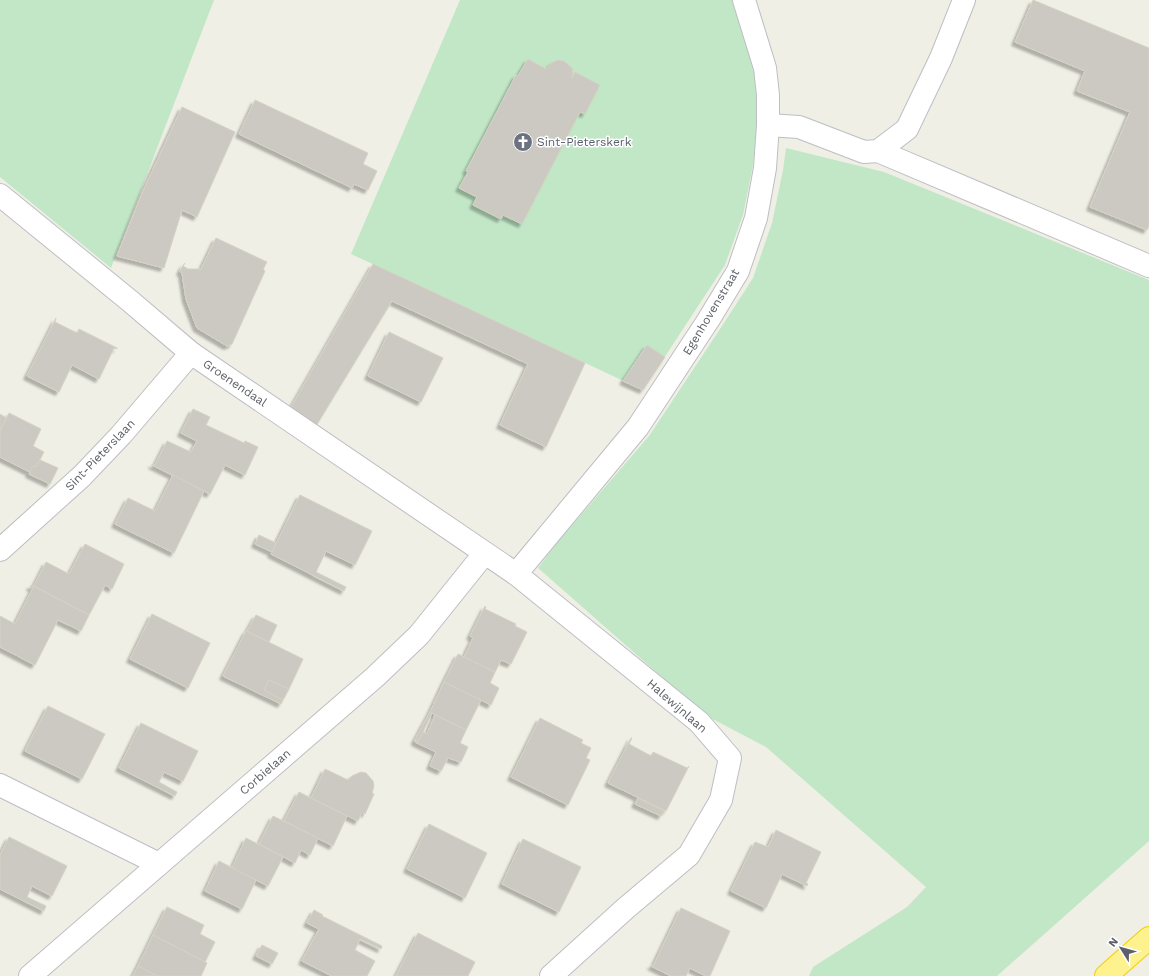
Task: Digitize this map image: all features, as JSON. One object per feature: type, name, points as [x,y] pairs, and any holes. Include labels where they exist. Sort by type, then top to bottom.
[{"type":"highway","points":[[1106,976],[1149,938]]},
{"type":"street","name":"Egenhovenstraat","points":[[516,574],[638,427],[709,319],[738,270],[756,218],[765,168],[768,125],[768,95],[765,68],[744,0]]},
{"type":"street","points":[[878,151],[907,129],[941,58],[964,0]]},
{"type":"street","points":[[768,125],[799,127],[864,152],[878,151],[1149,266]]},
{"type":"street","name":"Groenendaal","points":[[0,195],[191,353],[484,554]]},
{"type":"street","name":"Sint-Pieterslaan","points":[[0,550],[82,476],[121,435],[191,353]]},
{"type":"street","name":"Halewijnlaan","points":[[484,554],[516,574],[699,722],[730,758],[721,800],[690,855],[626,908],[551,976]]},
{"type":"street","name":"Corbielaan","points":[[30,976],[386,666],[419,635],[484,554]]},
{"type":"street","points":[[0,785],[159,864]]},
{"type":"green space","points":[[0,0],[214,0],[111,268],[0,177]]},
{"type":"green space","points":[[460,0],[732,0],[754,70],[758,96],[753,165],[743,215],[725,265],[643,390],[351,254]]},
{"type":"green space","points":[[786,148],[884,172],[1149,280],[1149,841],[997,976],[809,976],[813,967],[907,907],[926,887],[766,747],[705,715],[538,568],[555,545],[649,436],[753,278],[772,223]]},
{"type":"building","points":[[1033,0],[1149,48],[1149,226],[1147,230],[1090,207],[1130,112],[1077,91],[1085,71],[1015,42]]},
{"type":"building","name":"Sint-Pieterskerk","points":[[528,59],[546,69],[553,62],[558,60],[564,61],[572,68],[572,78],[575,72],[600,85],[585,114],[580,112],[522,224],[503,215],[501,219],[473,205],[477,197],[459,188],[468,172],[466,171],[516,75],[518,76]]},
{"type":"building","points":[[255,100],[368,153],[363,164],[377,171],[368,190],[354,184],[352,188],[239,134]]},
{"type":"building","points":[[182,107],[235,132],[197,217],[182,210],[164,268],[117,256],[143,191]]},
{"type":"building","points":[[216,238],[267,262],[263,269],[265,271],[232,344],[227,346],[197,328],[186,299],[182,273],[180,272],[182,267],[185,263],[183,266],[188,269],[201,269]]},
{"type":"building","points":[[373,264],[585,363],[546,447],[500,425],[528,364],[392,301],[316,426],[289,411]]},
{"type":"building","points":[[56,318],[55,322],[77,333],[79,329],[117,348],[114,348],[99,379],[72,365],[59,392],[27,376]]},
{"type":"building","points":[[389,332],[443,358],[421,402],[368,376]]},
{"type":"building","points":[[647,345],[665,357],[643,390],[623,381]]},
{"type":"building","points":[[193,409],[210,417],[206,425],[244,443],[245,441],[258,447],[245,475],[225,465],[210,494],[152,465],[155,465],[167,441],[191,452],[197,441],[181,433]]},
{"type":"building","points":[[9,413],[41,429],[33,446],[44,452],[36,467],[33,466],[30,472],[0,457],[0,431]]},
{"type":"building","points":[[0,414],[6,418],[0,431]]},
{"type":"building","points":[[40,460],[58,468],[50,484],[29,474],[33,466],[36,467]]},
{"type":"building","points":[[173,475],[204,491],[174,553],[115,524],[128,498],[155,511]]},
{"type":"building","points":[[300,495],[372,531],[355,565],[326,551],[316,572],[346,587],[344,591],[271,554]]},
{"type":"building","points":[[259,535],[276,543],[272,552],[255,544]]},
{"type":"building","points":[[85,544],[124,564],[112,589],[105,585],[89,615],[34,586],[46,562],[69,574]]},
{"type":"building","points":[[31,585],[89,615],[81,631],[58,620],[35,665],[0,647],[0,616],[15,624],[33,588],[30,587]]},
{"type":"building","points":[[485,606],[485,609],[516,624],[515,626],[527,632],[511,664],[501,660],[495,672],[464,657],[473,638],[470,636]]},
{"type":"building","points":[[152,614],[210,643],[188,688],[130,659]]},
{"type":"building","points":[[256,615],[277,625],[269,642],[247,631]]},
{"type":"building","points":[[246,631],[303,659],[289,689],[269,680],[264,690],[283,700],[281,704],[223,676]]},
{"type":"building","points":[[458,654],[495,672],[490,683],[499,688],[491,705],[444,682]]},
{"type":"building","points":[[269,680],[289,689],[283,700],[264,690]]},
{"type":"building","points":[[444,682],[481,700],[466,730],[430,712]]},
{"type":"building","points":[[48,706],[105,734],[82,779],[25,751]]},
{"type":"building","points":[[430,712],[432,713],[418,742],[415,740]]},
{"type":"building","points":[[435,715],[466,730],[460,743],[468,747],[461,762],[448,758],[441,771],[430,766],[436,752],[415,742],[415,740],[418,742],[423,732],[427,734]]},
{"type":"building","points":[[540,718],[583,740],[581,743],[591,748],[586,758],[590,760],[568,805],[511,777]]},
{"type":"building","points":[[141,723],[198,751],[183,781],[164,772],[159,782],[177,792],[175,796],[119,768]]},
{"type":"building","points":[[631,738],[629,744],[651,756],[653,752],[687,768],[689,766],[666,811],[608,783]]},
{"type":"building","points":[[325,769],[348,780],[352,776],[361,772],[366,773],[373,781],[374,786],[372,793],[374,794],[365,814],[362,812],[358,821],[311,798]]},
{"type":"building","points":[[299,792],[347,816],[333,846],[284,821]]},
{"type":"building","points":[[638,798],[664,811],[661,816],[635,804]]},
{"type":"building","points":[[273,816],[318,838],[310,855],[301,850],[295,863],[259,844]]},
{"type":"building","points":[[429,824],[487,853],[465,898],[407,869]]},
{"type":"building","points":[[776,830],[821,852],[806,883],[808,884],[807,886],[782,874],[766,908],[731,891],[755,842],[768,847]]},
{"type":"building","points":[[9,837],[67,866],[52,896],[32,886],[27,897],[46,906],[44,911],[0,889],[0,855]]},
{"type":"building","points":[[246,838],[283,857],[268,886],[232,868]]},
{"type":"building","points":[[523,839],[581,867],[559,912],[502,884]]},
{"type":"building","points":[[219,861],[256,880],[242,909],[205,891]]},
{"type":"building","points":[[167,907],[204,925],[200,934],[215,942],[205,962],[153,935]]},
{"type":"building","points":[[681,908],[730,931],[710,976],[706,976],[690,968],[686,976],[671,976],[651,966],[653,966]]},
{"type":"building","points":[[314,910],[323,915],[322,916],[382,946],[381,949],[360,939],[355,950],[375,961],[367,976],[332,976],[302,961],[319,929],[307,923]]},
{"type":"building","points":[[418,933],[475,962],[468,976],[396,976]]},
{"type":"building","points":[[153,935],[207,963],[201,976],[157,976],[138,966]]},
{"type":"building","points":[[262,945],[278,953],[272,964],[256,956]]},
{"type":"building","points":[[138,966],[157,976],[133,976]]},
{"type":"place","name":"Sint-Pieterskerk","points":[[523,142]]}]
